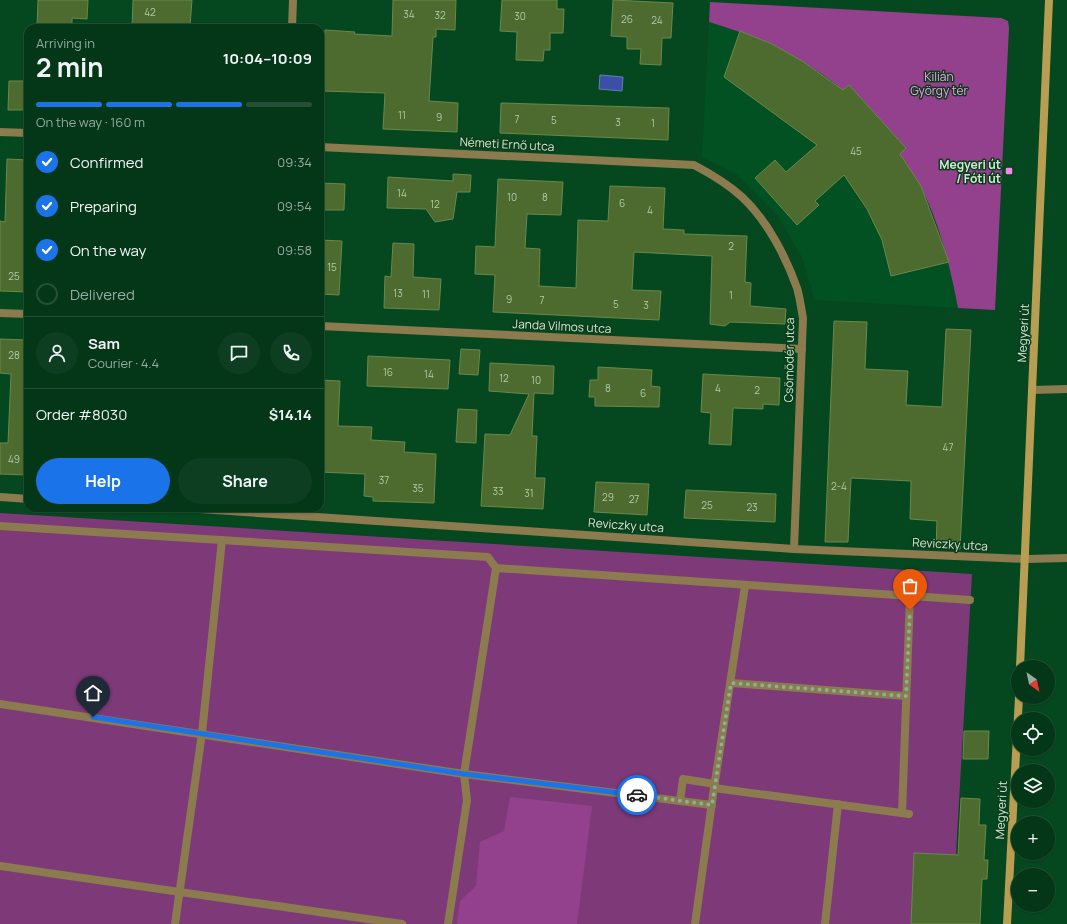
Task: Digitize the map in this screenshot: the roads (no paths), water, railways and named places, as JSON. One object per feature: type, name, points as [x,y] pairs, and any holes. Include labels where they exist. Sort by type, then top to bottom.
[{"type":"main road","name":"Megyeri út","points":[[1020,660],[1049,0]]},
{"type":"main road","name":"Megyeri út","points":[[1007,924],[1018,704]]},
{"type":"street","points":[[292,24],[294,0]]},
{"type":"street","points":[[0,132],[24,133]]},
{"type":"street","name":"Németi Ernő utca","points":[[324,147],[694,165]]},
{"type":"street","name":"Csömödér utca","points":[[694,165],[721,180],[743,198],[773,238],[797,289],[803,318],[794,549]]},
{"type":"street","points":[[0,313],[24,314]]},
{"type":"street","name":"Janda Vilmos utca","points":[[324,326],[802,349]]},
{"type":"street","points":[[1032,390],[1067,389]]},
{"type":"street","points":[[0,497],[24,499]]},
{"type":"street","name":"Reviczky utca","points":[[295,512],[794,549],[1025,559],[1067,558]]},
{"type":"street","points":[[0,526],[488,557],[496,568],[464,774],[467,800],[448,924]]},
{"type":"street","points":[[175,924],[202,733],[222,540]]},
{"type":"street","points":[[496,568],[970,600]]},
{"type":"street","points":[[695,924],[745,586]]},
{"type":"street","points":[[680,801],[683,779],[715,786],[905,814],[906,696],[910,596]]},
{"type":"street","points":[[731,683],[906,696]]},
{"type":"street","points":[[0,704],[202,733],[464,774],[712,805]]},
{"type":"street","points":[[825,924],[838,804]]},
{"type":"street","points":[[0,866],[402,924]]},
{"type":"water","points":[[600,75],[623,77],[622,91],[599,89]]},
{"type":"place","name":"Megyeri út / Fóti út","points":[[1009,171]]},
{"type":"park label","name":"Kilián György tér","points":[[939,83]]}]
